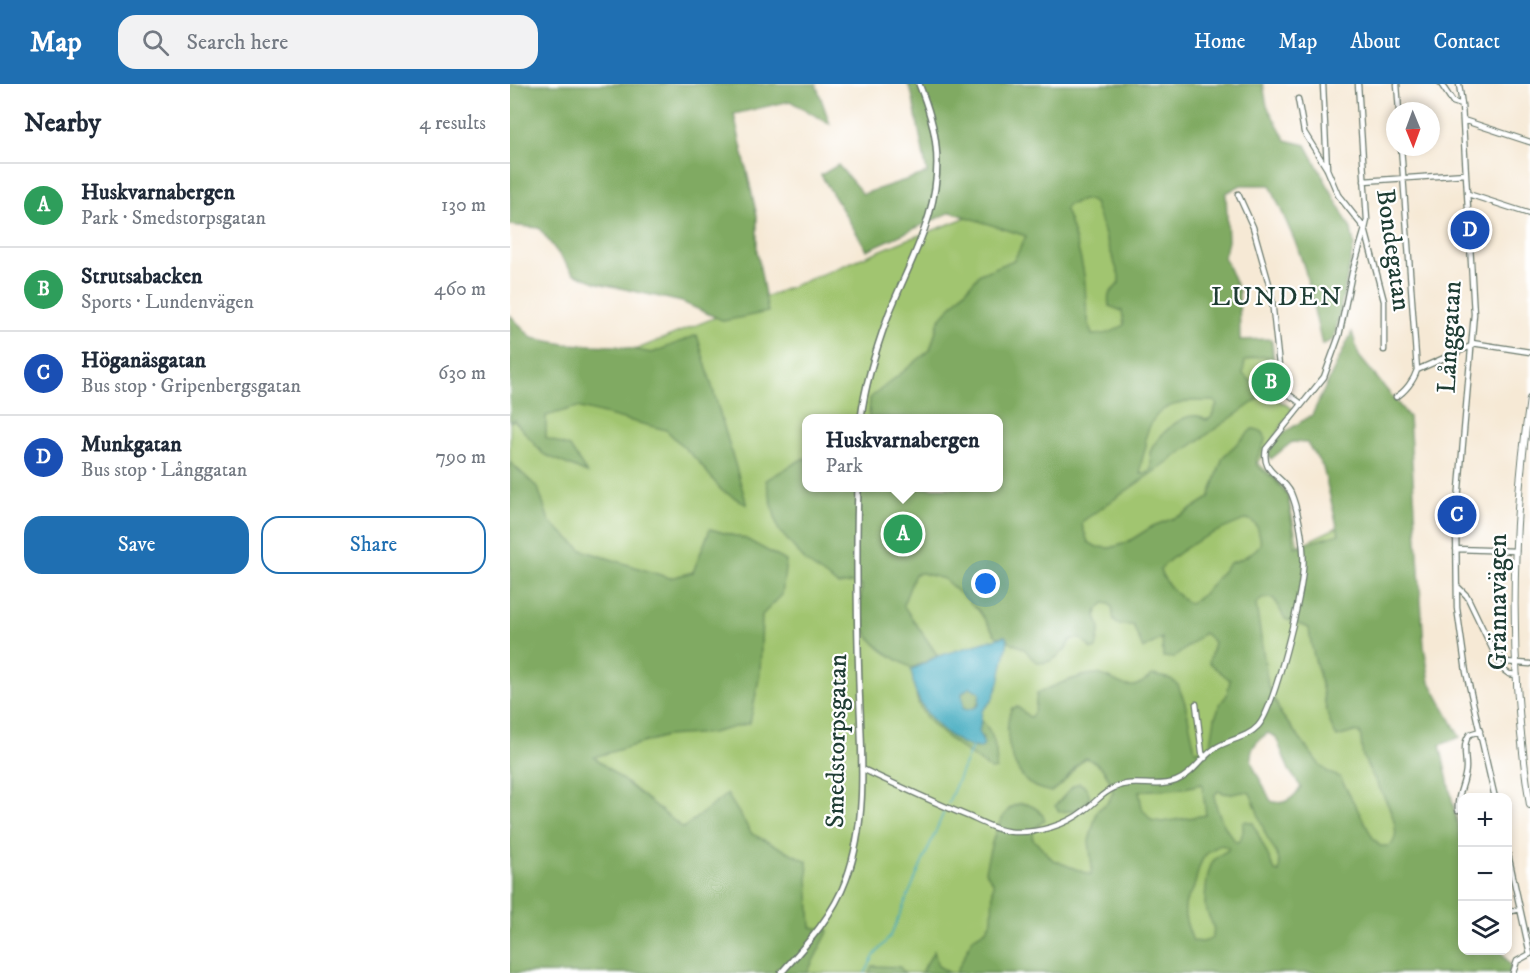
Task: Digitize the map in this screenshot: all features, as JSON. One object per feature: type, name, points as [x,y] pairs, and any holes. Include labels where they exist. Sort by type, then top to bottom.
[{"type":"main road","name":"Grännavägen","points":[[1530,399],[1516,551],[1516,675],[1530,805]]},
{"type":"street","points":[[862,414],[866,388],[888,317],[924,234],[935,195],[937,170],[935,137],[919,84]]},
{"type":"street","points":[[1323,84],[1327,169]]},
{"type":"street","name":"Bondegatan","points":[[1358,84],[1365,229],[1384,301],[1384,350]]},
{"type":"street","points":[[1397,84],[1398,102]]},
{"type":"street","points":[[1441,84],[1453,102],[1462,105]]},
{"type":"street","name":"Långgatan","points":[[1459,84],[1474,289],[1472,345],[1456,549],[1456,586],[1461,644],[1494,793]]},
{"type":"street","points":[[862,769],[999,829],[1024,831],[1046,829],[1067,822],[1116,786],[1132,783],[1162,784],[1175,781],[1191,773],[1219,746],[1248,734],[1262,720],[1290,634],[1304,554],[1292,496],[1282,480],[1268,469],[1264,458],[1268,444],[1317,388],[1331,360],[1365,229],[1338,195],[1327,169],[1305,132],[1298,99]]},
{"type":"street","points":[[1463,120],[1530,142]]},
{"type":"street","points":[[1396,397],[1415,377],[1417,370],[1402,156]]},
{"type":"street","points":[[1364,180],[1466,174]]},
{"type":"street","points":[[1238,194],[1252,227],[1271,291],[1281,384],[1288,394],[1302,404]]},
{"type":"street","points":[[1468,194],[1530,214]]},
{"type":"street","points":[[1417,370],[1472,345],[1530,352]]},
{"type":"street","name":"Smedstorpsgatan","points":[[781,973],[820,926],[846,881],[857,836],[862,769],[857,607],[858,492]]},
{"type":"street","points":[[1456,549],[1516,551]]},
{"type":"street","points":[[1456,586],[1462,589],[1467,596],[1504,672],[1516,675]]},
{"type":"street","points":[[1493,647],[1506,662],[1530,664]]},
{"type":"street","points":[[1196,705],[1202,753],[1205,758]]},
{"type":"street","points":[[1459,793],[1466,768],[1465,741],[1470,734],[1480,731]]},
{"type":"street","points":[[1512,883],[1530,954],[1517,961],[1513,973]]},
{"type":"street","points":[[1512,911],[1520,909]]},
{"type":"green space","points":[[510,84],[816,84],[830,124],[790,101],[734,114],[757,216],[757,251],[768,312],[724,321],[682,302],[598,283],[573,273],[539,228],[510,225]]},
{"type":"green space","points":[[908,84],[1263,84],[1267,106],[1286,140],[1306,145],[1351,229],[1354,245],[1334,339],[1322,345],[1305,270],[1270,185],[1241,185],[1226,193],[1228,241],[1224,257],[1239,291],[1240,340],[1271,339],[1273,357],[1252,358],[1245,361],[1243,374],[1251,381],[1261,397],[1083,521],[1082,525],[1088,542],[1097,547],[1110,548],[1126,543],[1153,526],[1182,515],[1209,498],[1223,457],[1252,429],[1259,430],[1265,436],[1264,445],[1256,459],[1257,466],[1274,479],[1288,496],[1295,547],[1339,534],[1323,467],[1307,443],[1292,442],[1271,459],[1268,455],[1273,443],[1283,433],[1312,415],[1352,332],[1359,356],[1409,417],[1424,646],[1430,682],[1460,737],[1440,745],[1458,826],[1458,955],[1504,955],[1511,966],[1509,973],[956,973],[973,938],[986,930],[992,920],[993,882],[985,871],[989,851],[1003,816],[1010,808],[1019,804],[1037,809],[1045,820],[1035,828],[1032,838],[1053,860],[1091,875],[1089,841],[1097,811],[1109,801],[1113,792],[1104,771],[1086,758],[1076,766],[1061,785],[1051,792],[1027,782],[1015,764],[1009,745],[1008,726],[1012,708],[1018,707],[1031,717],[1035,710],[1037,693],[1087,675],[1100,675],[1123,685],[1135,686],[1153,675],[1171,679],[1178,685],[1185,703],[1195,750],[1210,750],[1215,718],[1220,704],[1227,695],[1230,680],[1209,663],[1214,642],[1204,633],[1174,658],[1163,657],[1162,638],[1143,649],[1133,625],[1119,625],[1114,621],[1112,607],[1104,603],[1097,610],[1096,616],[1100,628],[1096,649],[1091,649],[1082,640],[1074,639],[1070,640],[1062,653],[1053,660],[1038,662],[1005,636],[995,635],[979,611],[944,579],[922,573],[915,574],[903,605],[938,656],[912,668],[883,651],[867,633],[861,616],[862,586],[851,583],[838,585],[806,562],[778,529],[766,480],[802,459],[802,492],[1003,492],[1003,414],[869,414],[870,398],[930,350],[939,320],[980,274],[1014,260],[1026,236],[951,212],[867,250],[821,175],[838,165],[863,194],[927,173],[912,94]],"holes":[[[1084,200],[1094,203],[1119,276],[1119,283],[1109,295],[1109,306],[1122,311],[1124,325],[1105,334],[1092,335],[1087,316],[1082,267],[1065,210],[1067,205]],[[1214,401],[1217,404],[1211,418],[1206,420],[1198,416],[1191,416],[1176,422],[1158,440],[1150,452],[1149,472],[1141,474],[1141,463],[1146,446],[1145,438],[1157,415],[1175,404]],[[1249,520],[1258,529],[1260,544],[1255,550],[1230,563],[1201,596],[1190,604],[1181,598],[1164,578],[1160,569],[1179,552],[1200,539]],[[1262,599],[1274,599],[1285,619],[1309,628],[1328,715],[1337,737],[1354,732],[1360,733],[1363,756],[1392,816],[1395,838],[1389,846],[1380,846],[1373,838],[1340,777],[1329,773],[1319,764],[1281,714],[1268,685],[1256,604]],[[1268,733],[1276,737],[1289,770],[1301,787],[1295,795],[1284,802],[1271,801],[1252,762],[1251,756],[1255,744]],[[1202,784],[1206,815],[1162,822],[1151,820],[1142,808],[1139,791],[1185,788]],[[1218,791],[1228,794],[1250,793],[1265,833],[1278,857],[1279,872],[1275,871],[1253,823],[1246,821],[1243,823],[1240,841],[1236,842],[1217,809],[1214,796]],[[1221,845],[1228,847],[1228,850],[1213,861],[1209,870],[1205,904],[1213,926],[1213,935],[1211,939],[1203,942],[1193,941],[1186,920],[1185,904],[1204,857]]]},
{"type":"green space","points":[[1026,195],[1215,197],[1236,343],[1272,342],[1278,400],[1293,409],[1257,463],[1276,478],[1288,496],[1298,546],[1348,522],[1458,935],[1458,955],[1466,955],[1480,973],[510,973],[510,415],[556,382],[911,238]],"holes":[[[1272,724],[1287,765],[1306,787],[1276,819],[1234,751]]]},
{"type":"green space","points":[[510,315],[532,338],[565,344],[616,346],[652,353],[697,335],[747,505],[721,490],[699,462],[666,430],[577,407],[546,416],[546,438],[570,447],[587,473],[543,454],[514,420],[510,422]]},
{"type":"green space","points":[[510,462],[538,488],[549,521],[582,550],[670,578],[693,572],[710,529],[746,539],[786,561],[782,595],[762,615],[760,674],[750,723],[712,733],[666,736],[594,757],[683,828],[727,794],[752,834],[807,861],[811,927],[829,930],[807,973],[510,973]]},
{"type":"green space","points":[[970,687],[980,692],[979,700],[974,708],[967,710],[963,709],[962,693]]},
{"type":"green space","points":[[916,693],[941,726],[957,739],[975,748],[983,738],[979,733],[980,719],[989,729],[994,742],[996,769],[991,770],[935,727],[925,716]]},
{"type":"green space","points":[[1079,783],[1086,788],[1090,797],[1077,809],[1059,811],[1055,806],[1073,786]]},
{"type":"green space","points":[[934,951],[938,966],[950,973],[921,973]]},
{"type":"green space","points":[[872,966],[900,967],[904,973],[869,973]]},
{"type":"water","points":[[1005,636],[1008,641],[999,683],[992,700],[982,711],[979,732],[984,745],[981,748],[961,742],[951,736],[934,721],[920,702],[911,670],[938,656]],"holes":[[[970,687],[980,692],[979,704],[967,710],[963,709],[962,693]]]},
{"type":"waterway","points":[[948,803],[972,747]]},
{"type":"waterway","points":[[865,973],[874,956],[891,935],[944,812]]},
{"type":"place","name":"Munkgatan","points":[[1470,230]]},
{"type":"place","name":"Strutsabacken","points":[[1271,382]]},
{"type":"place","name":"Höganäsgatan","points":[[1457,515]]},
{"type":"place","name":"Huskvarnabergen","points":[[903,534]]},
{"type":"district","name":"LUNDEN","points":[[1277,297]]}]
